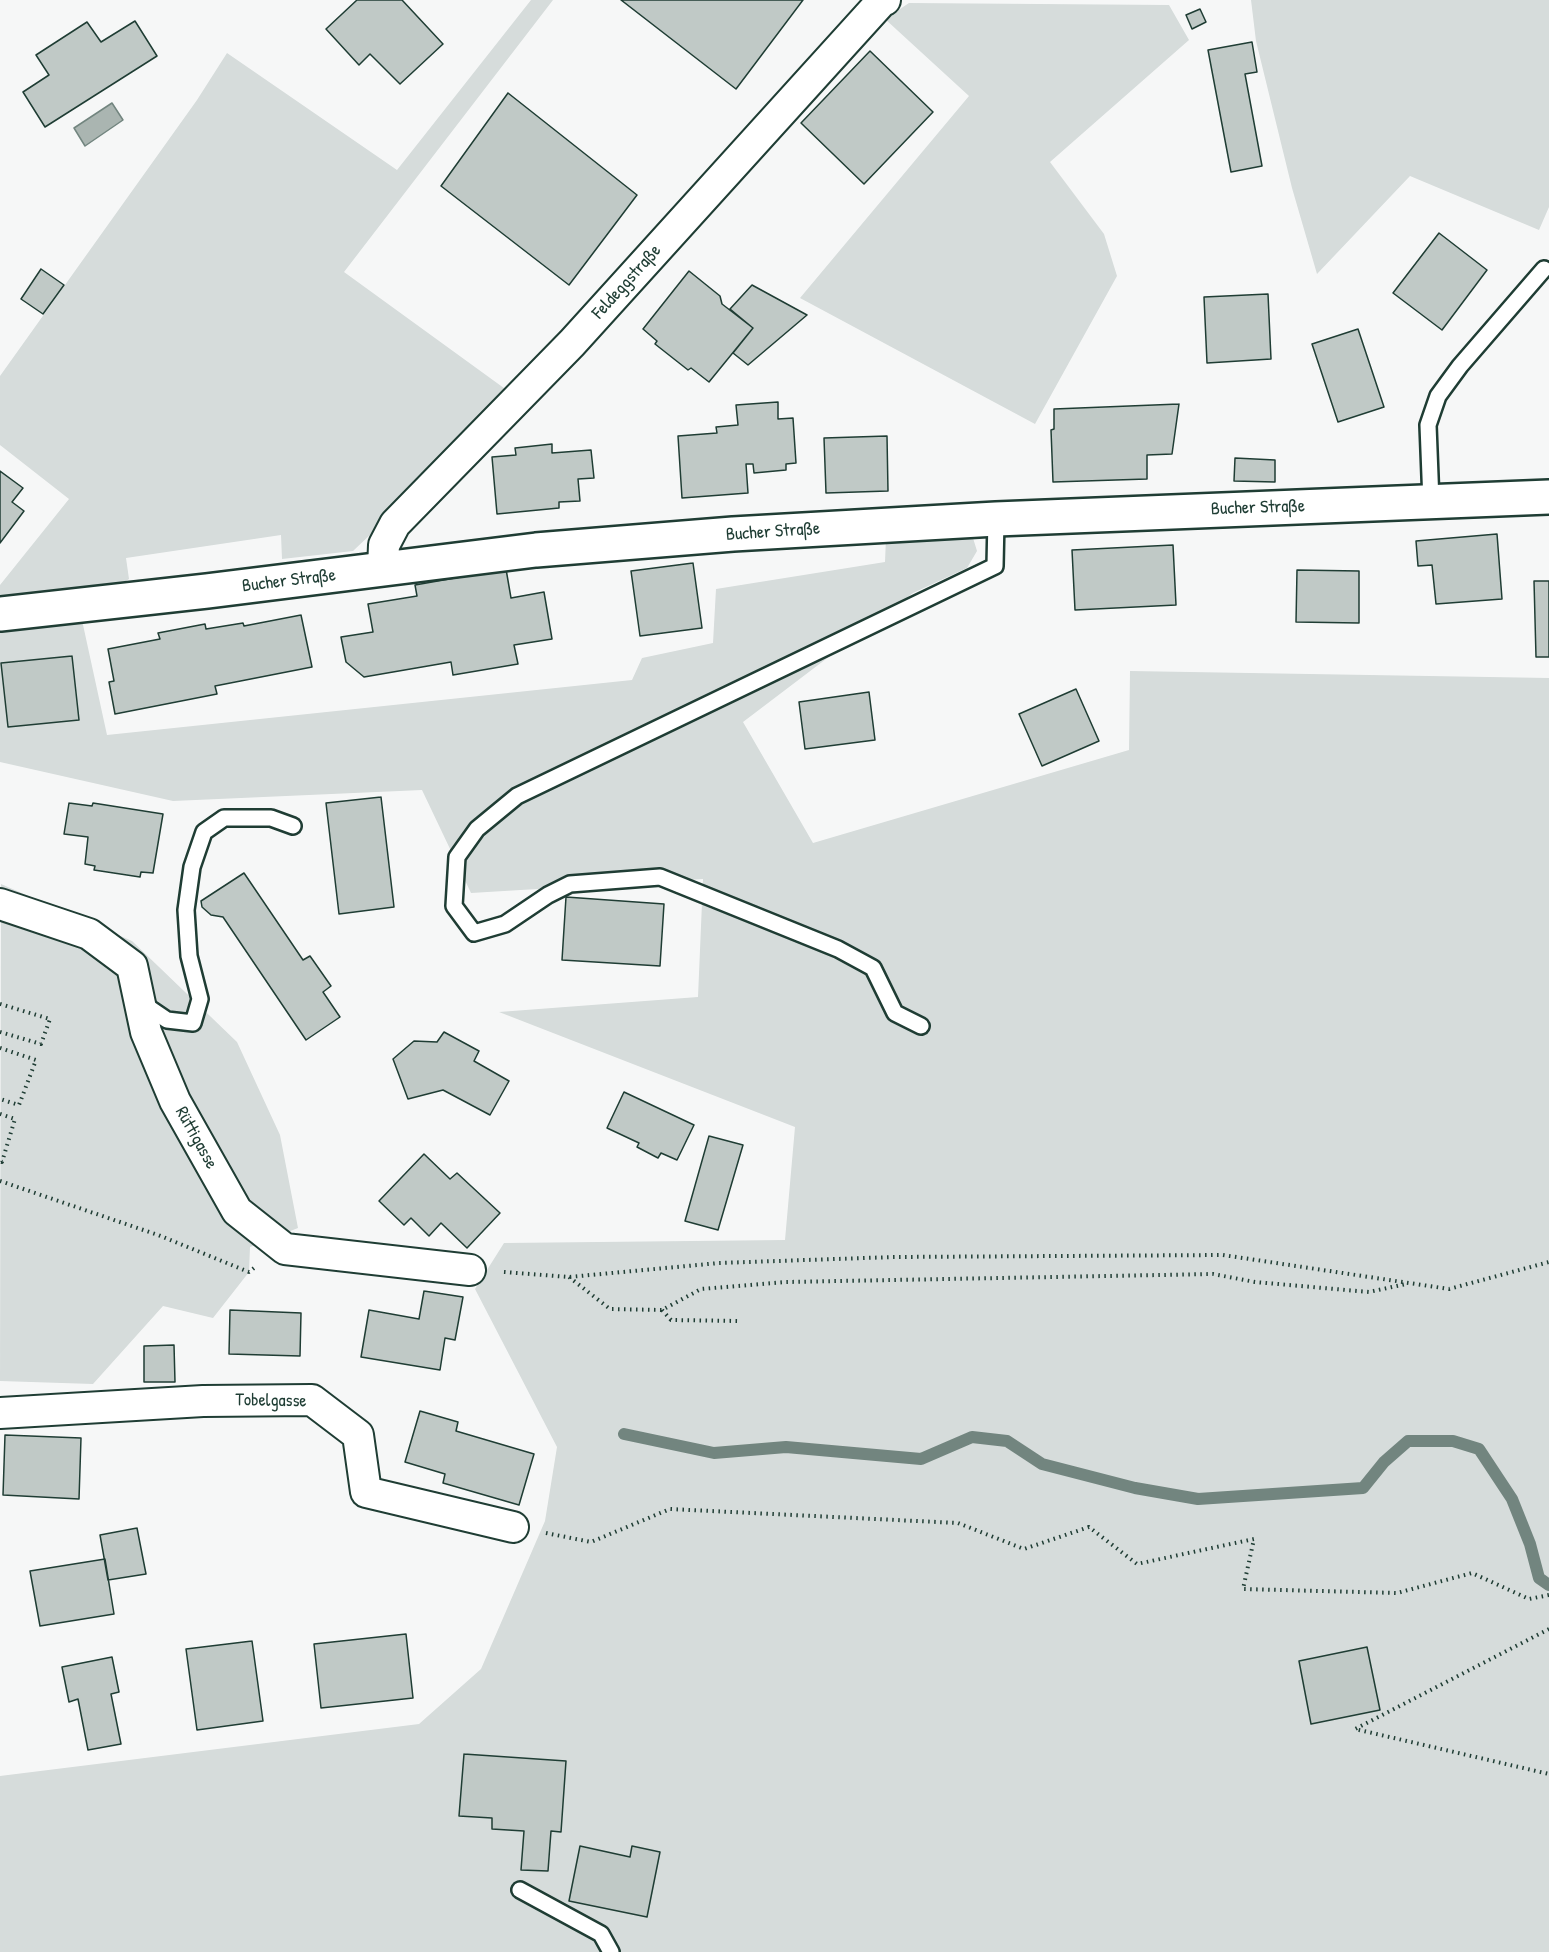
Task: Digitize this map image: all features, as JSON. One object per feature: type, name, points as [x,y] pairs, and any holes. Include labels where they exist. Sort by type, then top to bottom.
[{"type":"street","name":"Feldeggstraße","points":[[383,569],[384,545],[395,524],[572,342],[883,0]]},
{"type":"street","name":"Bucher Straße","points":[[0,614],[536,550],[721,535],[996,519],[1549,496]]},
{"type":"street","name":"Rüttigasse","points":[[0,904],[89,934],[132,966],[146,1032],[175,1101],[237,1211],[285,1249]]},
{"type":"street","points":[[285,1249],[470,1270]]},
{"type":"street","name":"Tobelgasse","points":[[0,1413],[203,1401],[312,1400],[358,1435],[366,1492],[513,1527]]},
{"type":"lane","points":[[1431,502],[1428,425],[1438,396],[1460,366],[1544,269]]},
{"type":"lane","points":[[921,1026],[895,1013],[873,968],[838,949],[660,877],[570,884],[548,895],[505,924],[474,933],[454,906],[458,857],[477,829],[517,796],[995,566],[996,519]]},
{"type":"lane","points":[[139,1001],[167,1020],[193,1023],[200,999],[189,956],[186,910],[192,867],[204,832],[224,818],[271,818],[293,826]]},
{"type":"lane","points":[[520,1890],[601,1935],[611,1952]]},
{"type":"path","points":[[0,1004],[51,1019],[41,1044],[0,1032]]},
{"type":"path","points":[[0,1048],[36,1060],[19,1105],[0,1099]]},
{"type":"path","points":[[0,1114],[15,1119],[2,1162],[0,1161]]},
{"type":"path","points":[[0,1182],[158,1235],[249,1272],[285,1249]]},
{"type":"path","points":[[470,1270],[569,1276],[719,1263],[894,1257],[1223,1255],[1449,1289],[1549,1262]]},
{"type":"path","points":[[569,1276],[610,1309],[662,1311],[701,1288],[786,1282],[1213,1274],[1255,1282],[1369,1292],[1410,1284]]},
{"type":"path","points":[[662,1311],[671,1320],[739,1321]]},
{"type":"path","points":[[513,1527],[591,1542],[670,1509],[957,1523],[1024,1550],[1089,1527],[1137,1564],[1254,1539],[1243,1589],[1397,1593],[1472,1573],[1529,1599],[1549,1595]]},
{"type":"path","points":[[1549,1629],[1355,1729],[1549,1774]]},
{"type":"shaded area","points":[[531,0],[553,0],[344,272],[508,391],[387,509],[372,533],[353,551],[282,559],[281,535],[126,558],[129,579],[80,611],[107,735],[632,680],[642,658],[713,643],[716,589],[885,562],[886,538],[973,538],[977,551],[967,568],[913,593],[743,722],[813,843],[1129,750],[1130,671],[1549,678],[1549,1952],[0,1952],[0,1776],[419,1724],[481,1669],[545,1521],[557,1447],[475,1289],[504,1243],[785,1240],[795,1127],[499,1012],[698,997],[703,879],[471,893],[422,790],[173,801],[0,762],[0,585],[69,499],[0,445],[0,376],[197,100],[227,53],[397,170]]},
{"type":"shaded area","points":[[1251,0],[1549,0],[1549,207],[1539,230],[1410,176],[1317,274],[1292,188],[1256,41]]},
{"type":"shaded area","points":[[909,3],[1169,5],[1189,40],[1050,162],[1104,234],[1117,276],[1035,424],[800,298],[969,96],[885,19]]},
{"type":"shaded area","points":[[112,103],[123,120],[85,146],[74,128]]},
{"type":"shaded area","points":[[1,884],[132,941],[237,1042],[280,1135],[298,1228],[250,1247],[249,1272],[213,1318],[163,1306],[93,1384],[0,1381]]},
{"type":"building","points":[[357,0],[402,0],[443,44],[400,84],[370,54],[359,65],[326,29]]},
{"type":"building","points":[[621,0],[803,0],[736,89]]},
{"type":"building","points":[[1200,9],[1206,22],[1192,29],[1186,15]]},
{"type":"building","points":[[135,21],[157,56],[45,127],[23,92],[49,75],[36,55],[87,22],[101,42]]},
{"type":"building","points":[[1252,42],[1257,72],[1245,74],[1262,166],[1231,172],[1208,50]]},
{"type":"building","points":[[870,51],[933,112],[864,184],[801,123]]},
{"type":"building","points":[[508,93],[637,195],[569,285],[441,186]]},
{"type":"building","points":[[1439,233],[1487,270],[1442,330],[1393,293]]},
{"type":"building","points":[[41,269],[64,285],[43,314],[21,299]]},
{"type":"building","points":[[689,271],[720,296],[722,304],[753,328],[709,382],[691,368],[688,370],[655,344],[657,341],[643,329]]},
{"type":"building","points":[[752,285],[807,315],[748,365],[733,353],[753,328],[730,309]]},
{"type":"building","points":[[1268,294],[1271,359],[1207,363],[1204,297]]},
{"type":"building","points":[[1358,329],[1384,407],[1338,422],[1312,344]]},
{"type":"building","points":[[778,402],[778,419],[793,418],[796,463],[786,464],[786,470],[754,473],[753,464],[746,464],[748,493],[682,498],[678,436],[717,433],[716,427],[738,425],[736,405]]},
{"type":"building","points":[[1179,404],[1172,454],[1147,455],[1147,479],[1053,482],[1051,430],[1054,429],[1054,409]]},
{"type":"building","points":[[887,436],[888,491],[826,493],[824,438]]},
{"type":"building","points":[[552,444],[552,453],[591,450],[594,478],[578,479],[580,501],[559,502],[559,508],[497,514],[492,457],[516,455],[515,448]]},
{"type":"building","points":[[1235,458],[1275,460],[1275,482],[1234,481]]},
{"type":"building","points":[[0,471],[23,488],[12,502],[24,511],[0,543]]},
{"type":"building","points":[[1497,534],[1502,599],[1436,604],[1432,565],[1418,566],[1416,541]]},
{"type":"building","points":[[1173,545],[1176,605],[1075,610],[1072,550]]},
{"type":"building","points":[[693,563],[702,628],[640,636],[631,571]]},
{"type":"building","points":[[506,569],[511,598],[544,592],[552,639],[514,645],[518,664],[453,675],[451,662],[364,677],[346,662],[341,637],[373,632],[368,604],[417,596],[415,585]]},
{"type":"building","points":[[1297,570],[1359,571],[1359,623],[1296,622]]},
{"type":"building","points":[[1534,581],[1549,581],[1549,657],[1536,657]]},
{"type":"building","points":[[301,615],[312,667],[215,686],[217,694],[115,714],[109,682],[114,681],[108,649],[160,639],[158,633],[205,624],[206,629],[243,623],[244,626]]},
{"type":"building","points":[[72,656],[79,720],[8,727],[1,663]]},
{"type":"building","points":[[1076,689],[1099,741],[1042,766],[1019,714]]},
{"type":"building","points":[[869,692],[875,740],[805,749],[799,702]]},
{"type":"building","points":[[381,797],[394,907],[339,914],[326,803]]},
{"type":"building","points":[[69,803],[92,806],[93,803],[163,814],[153,873],[141,872],[140,877],[94,870],[95,866],[85,864],[88,837],[64,834]]},
{"type":"building","points":[[244,873],[303,960],[310,956],[331,986],[323,992],[340,1017],[306,1040],[223,917],[211,915],[202,907],[201,901]]},
{"type":"building","points":[[566,897],[664,904],[660,966],[562,960]]},
{"type":"building","points":[[444,1032],[479,1051],[474,1061],[509,1081],[490,1115],[443,1090],[408,1099],[393,1059],[414,1041],[437,1042]]},
{"type":"building","points":[[624,1092],[694,1125],[677,1160],[661,1153],[658,1158],[637,1147],[639,1143],[607,1128]]},
{"type":"building","points":[[709,1136],[743,1145],[718,1230],[685,1221]]},
{"type":"building","points":[[424,1154],[450,1179],[457,1173],[500,1213],[467,1248],[441,1223],[429,1236],[411,1218],[404,1225],[379,1201]]},
{"type":"building","points":[[424,1291],[463,1297],[455,1340],[445,1338],[440,1370],[361,1357],[369,1310],[419,1319]]},
{"type":"building","points":[[230,1310],[301,1313],[300,1356],[229,1354]]},
{"type":"building","points":[[174,1345],[175,1382],[144,1382],[144,1346]]},
{"type":"building","points":[[420,1411],[458,1422],[456,1431],[534,1454],[519,1505],[443,1483],[445,1474],[405,1462]]},
{"type":"building","points":[[5,1435],[81,1438],[79,1499],[3,1495]]},
{"type":"building","points":[[137,1528],[146,1574],[108,1580],[100,1535]]},
{"type":"building","points":[[105,1559],[114,1614],[40,1626],[30,1571]]},
{"type":"building","points":[[406,1634],[413,1698],[321,1708],[314,1644]]},
{"type":"building","points":[[252,1641],[263,1721],[197,1730],[186,1649]]},
{"type":"building","points":[[1367,1647],[1380,1710],[1311,1724],[1299,1661]]},
{"type":"building","points":[[112,1657],[119,1692],[111,1694],[121,1744],[88,1750],[78,1699],[69,1702],[62,1667]]},
{"type":"building","points":[[464,1754],[566,1761],[561,1832],[551,1831],[548,1871],[521,1870],[524,1831],[492,1829],[492,1818],[459,1816]]},
{"type":"building","points":[[580,1846],[630,1857],[632,1846],[660,1852],[647,1917],[569,1901]]},
{"type":"waterway","points":[[624,1434],[714,1453],[786,1447],[921,1459],[972,1437],[1007,1441],[1042,1464],[1135,1488],[1198,1499],[1363,1488],[1384,1462],[1408,1441],[1453,1441],[1479,1449],[1512,1499],[1530,1544],[1539,1578],[1549,1585]]}]
